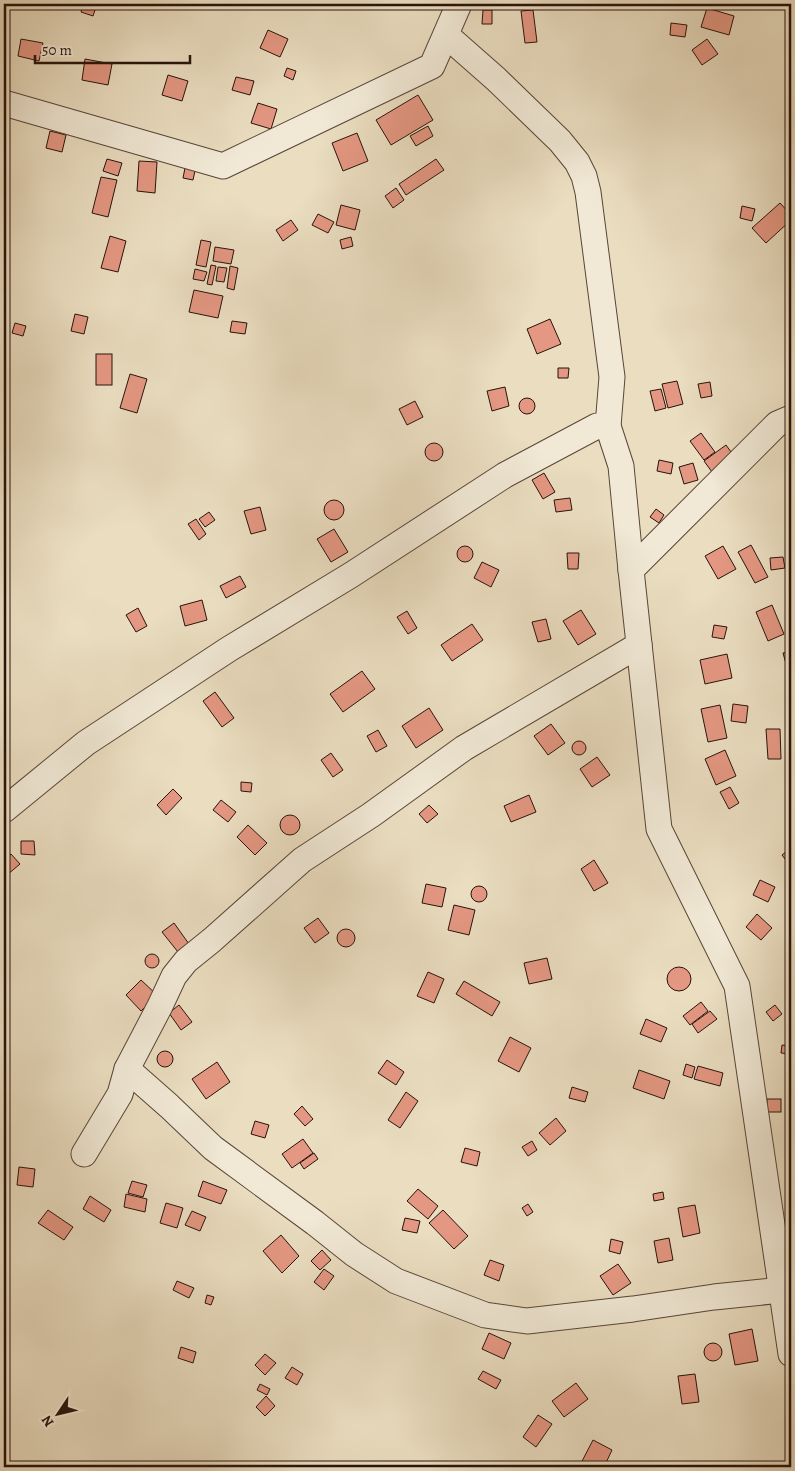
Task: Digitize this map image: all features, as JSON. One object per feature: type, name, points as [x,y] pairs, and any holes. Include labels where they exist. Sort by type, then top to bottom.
[{"type":"street","points":[[4,103],[222,166],[432,66],[459,4]]},
{"type":"street","points":[[446,35],[496,79],[560,141],[577,162],[584,176],[588,192],[612,377],[608,426],[621,466],[659,829],[738,986],[787,1288],[791,1354]]},
{"type":"street","points":[[4,810],[86,743],[229,649],[351,575],[505,476],[597,426],[608,426]]},
{"type":"street","points":[[631,570],[786,427]]},
{"type":"street","points":[[84,1154],[120,1094],[127,1069],[174,976],[186,961],[302,860],[371,815],[464,748],[639,645]]},
{"type":"street","points":[[127,1069],[213,1148],[354,1254],[396,1281],[485,1315],[526,1321],[633,1309],[787,1288]]},
{"type":"building","points":[[84,4],[97,4],[93,16],[81,12]]},
{"type":"building","points":[[470,4],[497,4],[497,5],[471,9]]},
{"type":"building","points":[[707,8],[734,16],[729,35],[701,27]]},
{"type":"building","points":[[483,10],[492,10],[492,24],[482,24]]},
{"type":"building","points":[[533,10],[537,42],[525,43],[521,11]]},
{"type":"building","points":[[671,23],[687,25],[685,37],[670,35]]},
{"type":"building","points":[[268,30],[288,39],[280,57],[260,48]]},
{"type":"building","points":[[21,39],[43,43],[39,61],[18,56]]},
{"type":"building","points":[[707,39],[718,54],[702,65],[692,50]]},
{"type":"building","points":[[85,59],[112,64],[108,85],[82,80]]},
{"type":"building","points":[[287,68],[296,71],[293,80],[284,76]]},
{"type":"building","points":[[168,75],[188,81],[182,101],[162,95]]},
{"type":"building","points":[[236,77],[254,81],[250,95],[232,90]]},
{"type":"building","points":[[418,95],[433,120],[391,145],[376,120]]},
{"type":"building","points":[[258,103],[277,109],[271,129],[251,123]]},
{"type":"building","points":[[428,126],[433,136],[416,146],[410,136]]},
{"type":"building","points":[[50,131],[66,135],[62,152],[46,148]]},
{"type":"building","points":[[357,133],[368,161],[343,171],[332,143]]},
{"type":"building","points":[[107,159],[122,163],[118,176],[103,171]]},
{"type":"building","points":[[436,159],[444,170],[406,195],[399,184]]},
{"type":"building","points":[[139,161],[157,162],[155,193],[137,191]]},
{"type":"building","points":[[186,163],[196,166],[193,180],[183,178]]},
{"type":"building","points":[[101,177],[117,180],[108,217],[92,213]]},
{"type":"building","points":[[396,188],[404,200],[393,208],[385,196]]},
{"type":"building","points":[[780,203],[791,215],[791,220],[766,243],[752,228]]},
{"type":"building","points":[[341,205],[360,210],[355,230],[336,225]]},
{"type":"building","points":[[742,206],[755,209],[752,221],[740,218]]},
{"type":"building","points":[[318,214],[334,222],[328,233],[312,225]]},
{"type":"building","points":[[291,220],[298,230],[283,241],[276,230]]},
{"type":"building","points":[[110,236],[126,241],[118,272],[101,268]]},
{"type":"building","points":[[351,237],[353,246],[342,249],[340,240]]},
{"type":"building","points":[[201,240],[211,242],[206,267],[196,265]]},
{"type":"building","points":[[215,247],[234,250],[231,264],[213,261]]},
{"type":"building","points":[[211,265],[216,266],[212,285],[207,284]]},
{"type":"building","points":[[230,266],[238,268],[234,290],[227,288]]},
{"type":"building","points":[[218,267],[227,268],[224,282],[216,281]]},
{"type":"building","points":[[195,269],[207,272],[204,281],[193,279]]},
{"type":"building","points":[[194,290],[223,296],[218,318],[189,312]]},
{"type":"building","points":[[75,314],[88,317],[84,334],[71,331]]},
{"type":"building","points":[[550,319],[561,344],[537,354],[527,329]]},
{"type":"building","points":[[232,321],[247,323],[245,334],[230,332]]},
{"type":"building","points":[[15,323],[26,326],[23,336],[12,333]]},
{"type":"building","points":[[96,354],[112,354],[112,385],[96,385]]},
{"type":"building","points":[[558,368],[569,368],[568,378],[558,378]]},
{"type":"building","points":[[130,374],[147,379],[137,413],[120,408]]},
{"type":"building","points":[[677,381],[683,404],[668,408],[662,384]]},
{"type":"building","points":[[710,382],[712,396],[701,398],[698,384]]},
{"type":"building","points":[[505,387],[509,406],[492,411],[487,391]]},
{"type":"building","points":[[661,389],[666,408],[655,411],[650,391]]},
{"type":"building","points":[[527,398],[533,400],[535,406],[533,412],[527,414],[521,412],[519,406],[521,400]]},
{"type":"building","points":[[415,401],[423,417],[407,425],[399,409]]},
{"type":"building","points":[[701,433],[715,452],[704,460],[690,441]]},
{"type":"building","points":[[434,443],[441,445],[443,452],[441,459],[434,461],[427,459],[425,452],[427,445]]},
{"type":"building","points":[[726,445],[734,456],[712,472],[704,461]]},
{"type":"building","points":[[659,460],[673,463],[671,474],[657,471]]},
{"type":"building","points":[[693,463],[698,480],[684,484],[679,467]]},
{"type":"building","points":[[544,473],[555,492],[543,499],[532,480]]},
{"type":"building","points":[[570,498],[572,510],[556,512],[554,500]]},
{"type":"building","points":[[330,500],[338,500],[344,506],[344,514],[338,520],[330,520],[324,514],[324,506]]},
{"type":"building","points":[[260,507],[266,530],[251,534],[244,511]]},
{"type":"building","points":[[656,509],[664,515],[659,523],[650,517]]},
{"type":"building","points":[[209,512],[215,520],[205,527],[199,519]]},
{"type":"building","points":[[196,519],[206,534],[199,540],[188,524]]},
{"type":"building","points":[[334,529],[348,552],[331,562],[317,539]]},
{"type":"building","points":[[751,545],[768,577],[755,583],[738,552]]},
{"type":"building","points":[[462,546],[468,546],[473,551],[471,560],[462,562],[457,557],[457,551]]},
{"type":"building","points":[[723,546],[736,569],[718,579],[705,556]]},
{"type":"building","points":[[567,553],[579,553],[578,569],[568,569]]},
{"type":"building","points":[[783,557],[785,568],[771,570],[770,558]]},
{"type":"building","points":[[482,562],[499,570],[491,587],[474,578]]},
{"type":"building","points":[[240,576],[246,587],[226,598],[220,586]]},
{"type":"building","points":[[202,600],[207,620],[185,626],[180,606]]},
{"type":"building","points":[[772,605],[784,634],[768,641],[756,612]]},
{"type":"building","points":[[138,608],[147,626],[136,632],[126,615]]},
{"type":"building","points":[[581,610],[596,634],[578,645],[563,621]]},
{"type":"building","points":[[407,611],[417,628],[408,634],[397,617]]},
{"type":"building","points":[[546,619],[551,639],[538,642],[532,622]]},
{"type":"building","points":[[472,624],[483,640],[452,661],[441,645]]},
{"type":"building","points":[[714,625],[727,627],[724,639],[712,637]]},
{"type":"building","points":[[791,651],[791,670],[788,671],[783,653]]},
{"type":"building","points":[[727,654],[732,678],[705,684],[700,660]]},
{"type":"building","points":[[362,671],[375,689],[343,712],[330,694]]},
{"type":"building","points":[[215,692],[234,718],[222,727],[203,701]]},
{"type":"building","points":[[733,704],[748,706],[746,723],[731,721]]},
{"type":"building","points":[[720,705],[727,738],[708,742],[701,709]]},
{"type":"building","points":[[429,708],[443,730],[416,748],[402,726]]},
{"type":"building","points":[[551,724],[565,743],[548,755],[534,736]]},
{"type":"building","points":[[766,729],[780,729],[781,759],[768,759]]},
{"type":"building","points":[[378,730],[387,746],[376,752],[367,736]]},
{"type":"building","points":[[579,741],[584,743],[586,748],[584,753],[579,755],[574,753],[572,748],[574,743]]},
{"type":"building","points":[[725,750],[736,776],[716,785],[705,759]]},
{"type":"building","points":[[331,753],[343,770],[333,777],[321,760]]},
{"type":"building","points":[[597,757],[610,775],[592,787],[580,769]]},
{"type":"building","points":[[241,782],[252,783],[251,792],[241,791]]},
{"type":"building","points":[[730,787],[739,803],[729,809],[720,792]]},
{"type":"building","points":[[173,789],[182,798],[166,815],[157,805]]},
{"type":"building","points":[[529,795],[536,812],[511,822],[504,806]]},
{"type":"building","points":[[221,800],[236,812],[228,822],[213,810]]},
{"type":"building","points":[[429,805],[438,814],[427,823],[419,814]]},
{"type":"building","points":[[290,815],[297,818],[300,825],[297,832],[290,835],[283,832],[280,825],[283,818]]},
{"type":"building","points":[[248,825],[267,843],[255,855],[237,837]]},
{"type":"building","points":[[21,841],[34,841],[35,855],[21,854]]},
{"type":"building","points":[[791,848],[791,861],[788,863],[782,855]]},
{"type":"building","points":[[11,854],[20,864],[7,875],[4,872],[4,860]]},
{"type":"building","points":[[594,860],[608,883],[594,891],[581,869]]},
{"type":"building","points":[[760,880],[775,887],[768,902],[753,895]]},
{"type":"building","points":[[426,884],[446,888],[442,907],[422,903]]},
{"type":"building","points":[[476,886],[482,886],[487,891],[485,900],[476,902],[471,897],[471,891]]},
{"type":"building","points":[[454,905],[475,910],[469,935],[448,930]]},
{"type":"building","points":[[757,914],[772,928],[761,940],[746,927]]},
{"type":"building","points":[[318,918],[329,933],[315,943],[304,928]]},
{"type":"building","points":[[174,923],[189,944],[178,952],[162,932]]},
{"type":"building","points":[[342,929],[350,929],[355,934],[353,945],[342,947],[337,942],[337,934]]},
{"type":"building","points":[[152,954],[157,956],[159,961],[157,966],[152,968],[147,966],[145,961],[147,956]]},
{"type":"building","points":[[547,958],[552,979],[529,984],[524,963]]},
{"type":"building","points":[[679,967],[688,970],[691,979],[688,988],[679,991],[670,988],[667,979],[670,970]]},
{"type":"building","points":[[428,972],[444,979],[434,1003],[417,996]]},
{"type":"building","points":[[141,980],[157,995],[141,1011],[126,995]]},
{"type":"building","points":[[464,981],[500,1002],[492,1016],[456,994]]},
{"type":"building","points":[[701,1002],[708,1011],[690,1025],[683,1016]]},
{"type":"building","points":[[179,1005],[192,1022],[181,1030],[169,1013]]},
{"type":"building","points":[[775,1005],[782,1014],[773,1021],[766,1012]]},
{"type":"building","points":[[710,1011],[717,1019],[698,1033],[692,1024]]},
{"type":"building","points":[[646,1019],[667,1028],[661,1042],[640,1034]]},
{"type":"building","points":[[510,1037],[531,1048],[519,1072],[498,1061]]},
{"type":"building","points":[[782,1045],[791,1046],[791,1054],[781,1053]]},
{"type":"building","points":[[162,1051],[168,1051],[173,1056],[171,1065],[162,1067],[157,1062],[157,1056]]},
{"type":"building","points":[[387,1060],[404,1072],[396,1085],[378,1073]]},
{"type":"building","points":[[217,1062],[230,1082],[206,1099],[192,1079]]},
{"type":"building","points":[[686,1064],[695,1067],[692,1078],[683,1075]]},
{"type":"building","points":[[698,1066],[723,1073],[720,1086],[694,1079]]},
{"type":"building","points":[[639,1070],[670,1081],[664,1099],[633,1088]]},
{"type":"building","points":[[572,1087],[588,1092],[585,1102],[569,1098]]},
{"type":"building","points":[[406,1092],[418,1101],[400,1128],[388,1120]]},
{"type":"building","points":[[767,1099],[781,1099],[781,1112],[767,1112]]},
{"type":"building","points":[[302,1106],[313,1119],[305,1126],[294,1114]]},
{"type":"building","points":[[556,1118],[566,1131],[550,1145],[539,1133]]},
{"type":"building","points":[[255,1121],[269,1125],[265,1138],[251,1134]]},
{"type":"building","points":[[303,1139],[313,1153],[292,1168],[282,1154]]},
{"type":"building","points":[[532,1141],[537,1150],[528,1156],[522,1147]]},
{"type":"building","points":[[465,1148],[480,1152],[477,1166],[461,1162]]},
{"type":"building","points":[[314,1153],[318,1159],[304,1169],[300,1163]]},
{"type":"building","points":[[19,1167],[35,1169],[33,1187],[17,1185]]},
{"type":"building","points":[[132,1181],[147,1185],[143,1197],[128,1193]]},
{"type":"building","points":[[203,1181],[227,1190],[221,1204],[198,1196]]},
{"type":"building","points":[[418,1189],[438,1206],[428,1219],[407,1201]]},
{"type":"building","points":[[663,1192],[664,1199],[654,1201],[653,1194]]},
{"type":"building","points":[[126,1194],[147,1199],[145,1212],[124,1207]]},
{"type":"building","points":[[90,1196],[111,1210],[104,1222],[83,1209]]},
{"type":"building","points":[[166,1203],[183,1208],[177,1228],[160,1223]]},
{"type":"building","points":[[528,1204],[533,1212],[527,1216],[522,1208]]},
{"type":"building","points":[[695,1205],[700,1233],[683,1237],[678,1208]]},
{"type":"building","points":[[48,1210],[73,1227],[64,1240],[38,1223]]},
{"type":"building","points":[[443,1210],[468,1236],[454,1249],[429,1223]]},
{"type":"building","points":[[192,1211],[206,1217],[200,1231],[185,1225]]},
{"type":"building","points":[[405,1218],[420,1221],[417,1233],[402,1230]]},
{"type":"building","points":[[281,1235],[299,1256],[282,1273],[263,1251]]},
{"type":"building","points":[[669,1238],[673,1260],[658,1263],[654,1241]]},
{"type":"building","points":[[611,1239],[623,1242],[620,1254],[609,1251]]},
{"type":"building","points":[[322,1250],[331,1260],[320,1270],[311,1261]]},
{"type":"building","points":[[490,1260],[504,1265],[499,1281],[484,1275]]},
{"type":"building","points":[[618,1264],[631,1283],[613,1295],[600,1276]]},
{"type":"building","points":[[324,1269],[334,1276],[324,1290],[314,1282]]},
{"type":"building","points":[[177,1281],[194,1288],[189,1298],[173,1290]]},
{"type":"building","points":[[207,1295],[214,1297],[211,1305],[205,1303]]},
{"type":"building","points":[[752,1329],[758,1361],[735,1365],[729,1334]]},
{"type":"building","points":[[489,1333],[511,1343],[504,1359],[482,1349]]},
{"type":"building","points":[[709,1343],[717,1343],[722,1348],[720,1359],[709,1361],[704,1356],[704,1348]]},
{"type":"building","points":[[181,1347],[196,1352],[193,1363],[178,1358]]},
{"type":"building","points":[[265,1354],[276,1363],[265,1375],[255,1365]]},
{"type":"building","points":[[292,1367],[303,1374],[297,1385],[285,1378]]},
{"type":"building","points":[[483,1371],[501,1380],[496,1389],[478,1379]]},
{"type":"building","points":[[695,1374],[699,1402],[682,1404],[678,1376]]},
{"type":"building","points":[[576,1383],[588,1399],[564,1417],[552,1401]]},
{"type":"building","points":[[260,1384],[270,1389],[267,1395],[257,1390]]},
{"type":"building","points":[[266,1396],[275,1406],[265,1416],[256,1407]]},
{"type":"building","points":[[538,1415],[552,1424],[536,1447],[523,1437]]},
{"type":"building","points":[[593,1440],[612,1450],[604,1467],[579,1467]]}]
